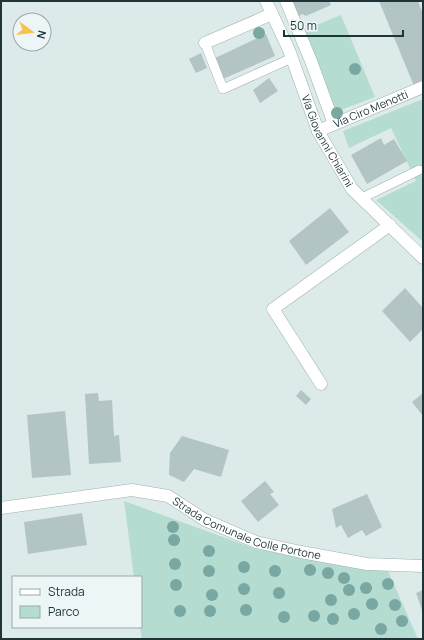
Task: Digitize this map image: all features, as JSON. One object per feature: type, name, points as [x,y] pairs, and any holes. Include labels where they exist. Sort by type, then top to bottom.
[{"type":"street","name":"Via Giovanni Chiarini","points":[[266,1],[292,58],[318,131],[352,189],[422,256]]},
{"type":"street","points":[[286,1],[311,61],[334,124]]},
{"type":"street","points":[[205,43],[272,14]]},
{"type":"street","name":"Via Ciro Menotti","points":[[318,131],[423,87]]},
{"type":"street","points":[[321,384],[273,309],[390,225]]},
{"type":"street","name":"Strada Comunale Colle Portone","points":[[1,508],[132,490],[168,496],[205,520],[256,542],[367,564],[423,566]]},
{"type":"lane","points":[[205,43],[223,89],[292,58]]},
{"type":"lane","points":[[362,198],[419,170]]},
{"type":"green space","points":[[341,15],[375,97],[338,111],[332,110],[302,31]]},
{"type":"green space","points":[[423,99],[423,239],[421,240],[376,200],[416,181],[391,128],[349,148],[343,131]]},
{"type":"green space","points":[[124,501],[256,549],[388,571],[418,639],[142,639],[140,628],[142,628],[142,576],[134,576]]},
{"type":"building","points":[[291,1],[329,1],[331,5],[306,16],[302,14],[298,17]]},
{"type":"building","points":[[379,1],[418,1],[423,14],[423,82],[414,86]]},
{"type":"building","points":[[266,34],[275,56],[223,79],[215,58]]},
{"type":"building","points":[[201,53],[207,68],[196,73],[189,59]]},
{"type":"building","points":[[269,78],[278,91],[260,103],[253,90]]},
{"type":"building","points":[[381,138],[384,145],[394,139],[407,161],[367,184],[351,155]]},
{"type":"building","points":[[330,208],[349,232],[306,265],[289,241]]},
{"type":"building","points":[[405,288],[423,308],[423,329],[410,342],[382,311]]},
{"type":"building","points":[[301,390],[311,399],[306,405],[296,396]]},
{"type":"building","points":[[98,393],[99,401],[112,400],[114,436],[119,435],[121,462],[89,464],[85,394]]},
{"type":"building","points":[[423,393],[423,416],[412,402]]},
{"type":"building","points":[[65,411],[71,475],[32,478],[27,415]]},
{"type":"building","points":[[182,436],[229,450],[221,477],[194,469],[184,482],[169,475],[170,453]]},
{"type":"building","points":[[265,481],[274,492],[270,494],[279,505],[258,522],[241,501]]},
{"type":"building","points":[[367,494],[382,527],[366,536],[362,530],[348,538],[341,525],[336,528],[332,509]]},
{"type":"building","points":[[82,513],[87,545],[28,554],[24,522]]},
{"type":"building","points":[[423,590],[423,613],[416,593]]}]
